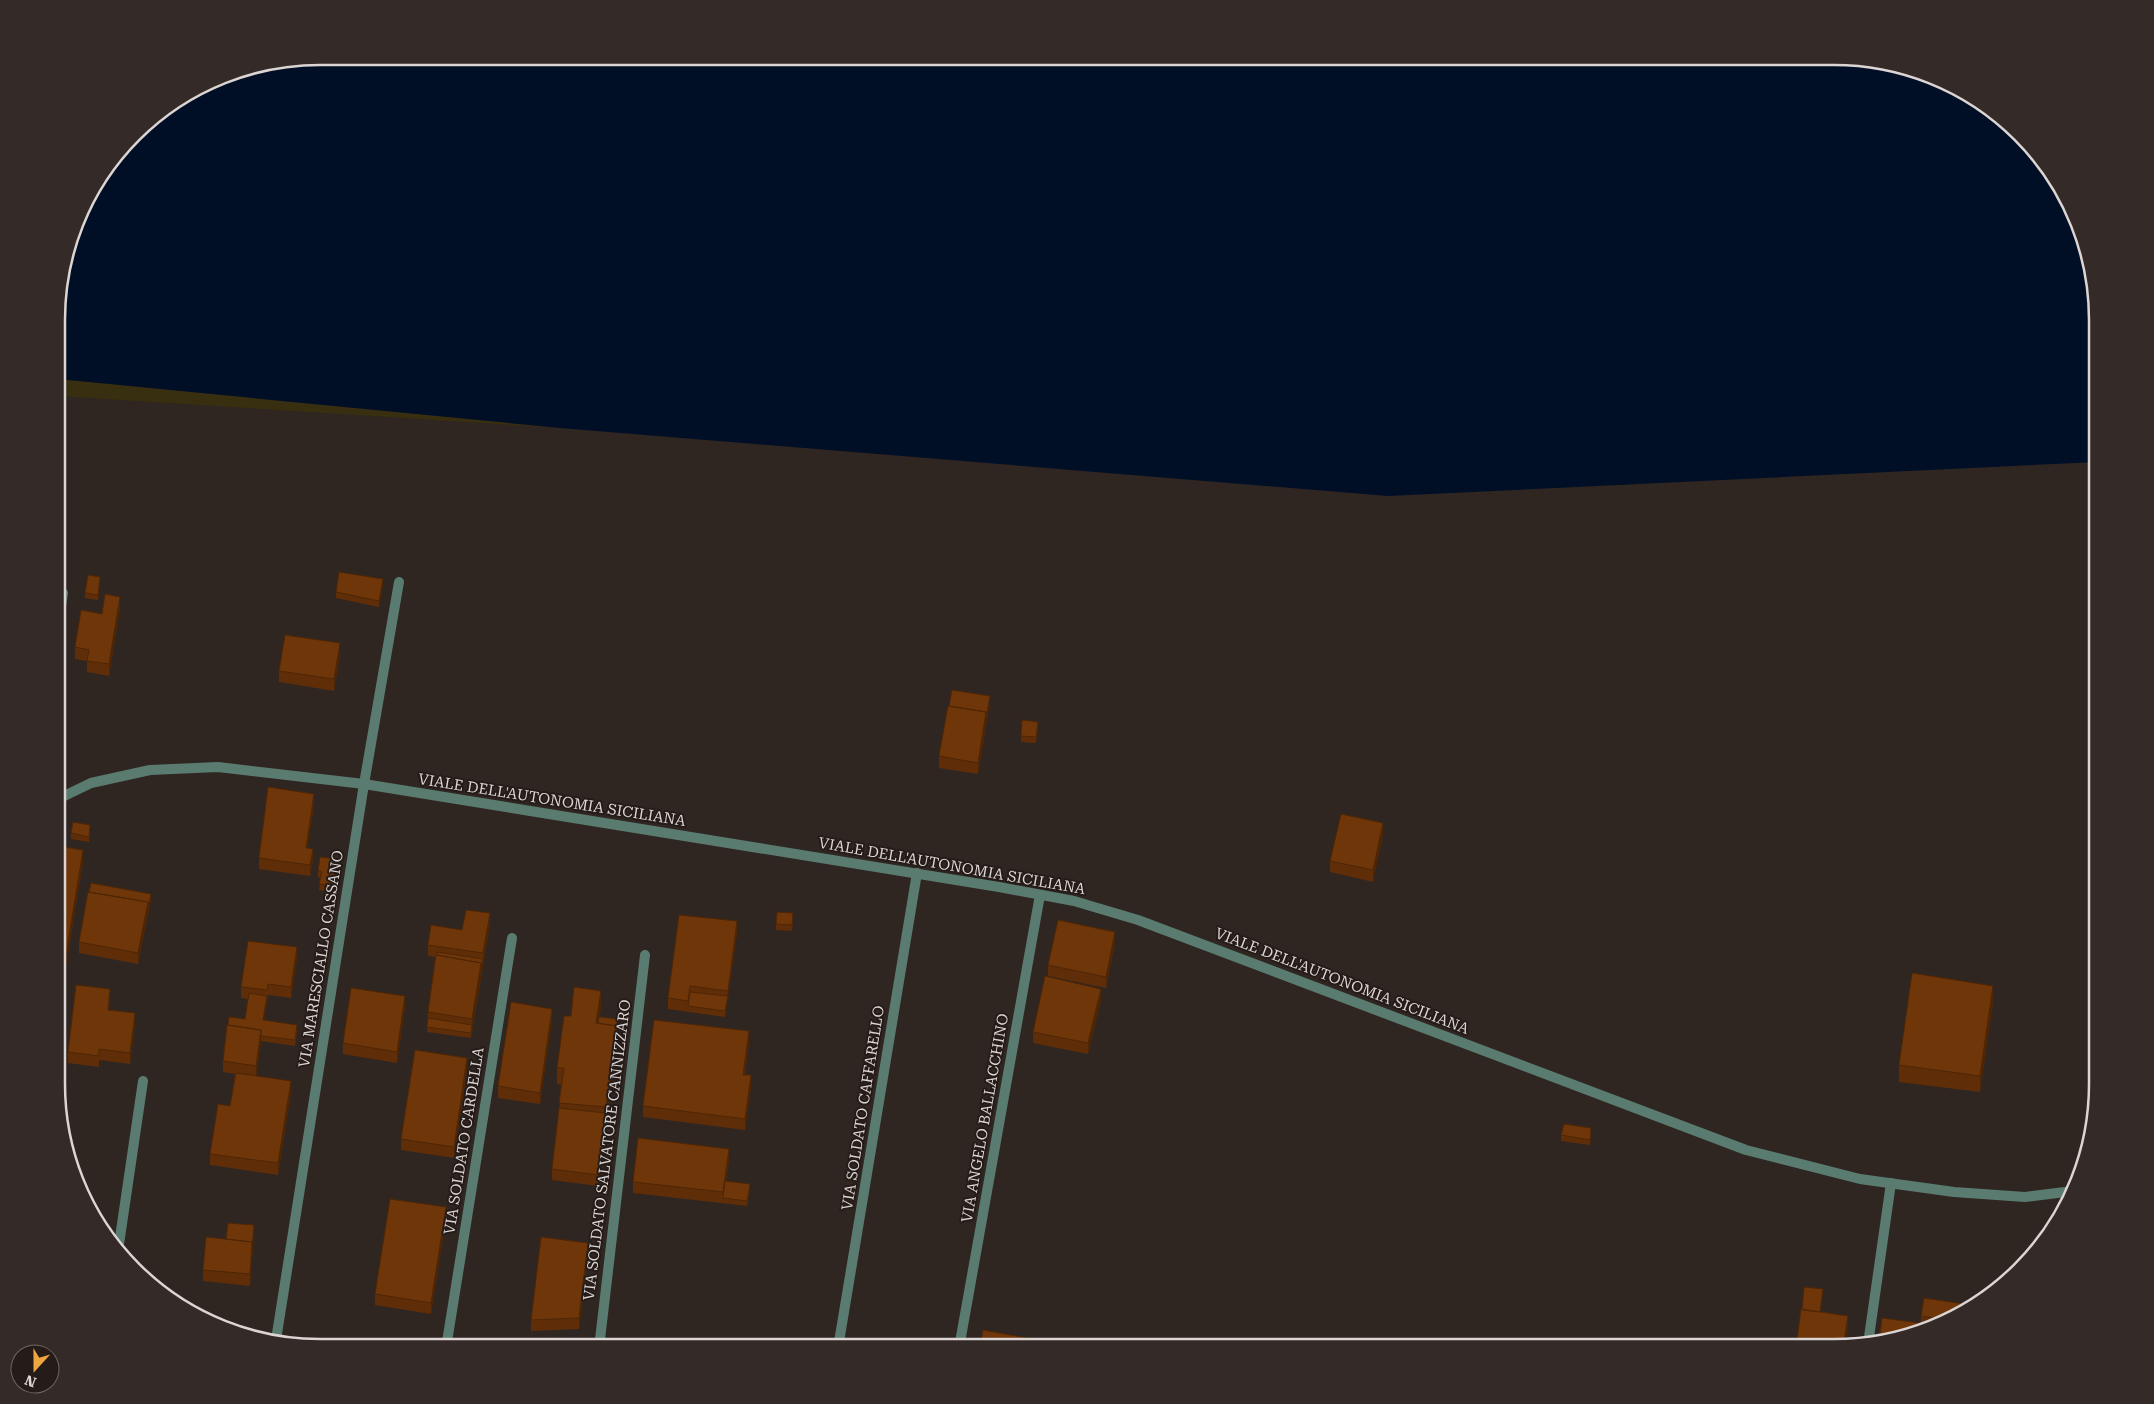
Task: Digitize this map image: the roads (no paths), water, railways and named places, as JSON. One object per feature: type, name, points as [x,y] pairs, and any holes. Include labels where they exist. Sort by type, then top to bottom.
[{"type":"street","name":"VIA MARESCIALLO CASSANO","points":[[277,1335],[364,784],[399,582]]},
{"type":"street","name":"VIALE DELL'AUTONOMIA SICILIANA","points":[[65,796],[92,783],[150,770],[218,767],[364,784],[1040,894],[1074,901],[1138,920],[1746,1150],[1860,1179],[1891,1184],[1954,1192],[2025,1197],[2065,1192]]},
{"type":"street","name":"VIA SOLDATO CAFFARELLO","points":[[840,1339],[917,874]]},
{"type":"street","name":"VIA ANGELO BALLACCHINO","points":[[961,1339],[1040,894]]},
{"type":"street","name":"VIA SOLDATO CARDELLA","points":[[447,1339],[512,938]]},
{"type":"street","name":"VIA SOLDATO SALVATORE CANNIZZARO","points":[[600,1339],[645,955]]},
{"type":"street","points":[[119,1241],[143,1081]]},
{"type":"street","points":[[1869,1337],[1891,1184]]},
{"type":"water","points":[[320,65],[1834,65],[1884,70],[1932,84],[1962,99],[2002,128],[2026,152],[2055,192],[2070,222],[2080,254],[2087,287],[2089,320],[2089,462],[1388,496],[560,428],[65,380],[67,287],[74,254],[84,222],[99,192],[128,152],[152,128],[178,108],[222,84],[254,74],[287,67]]}]
